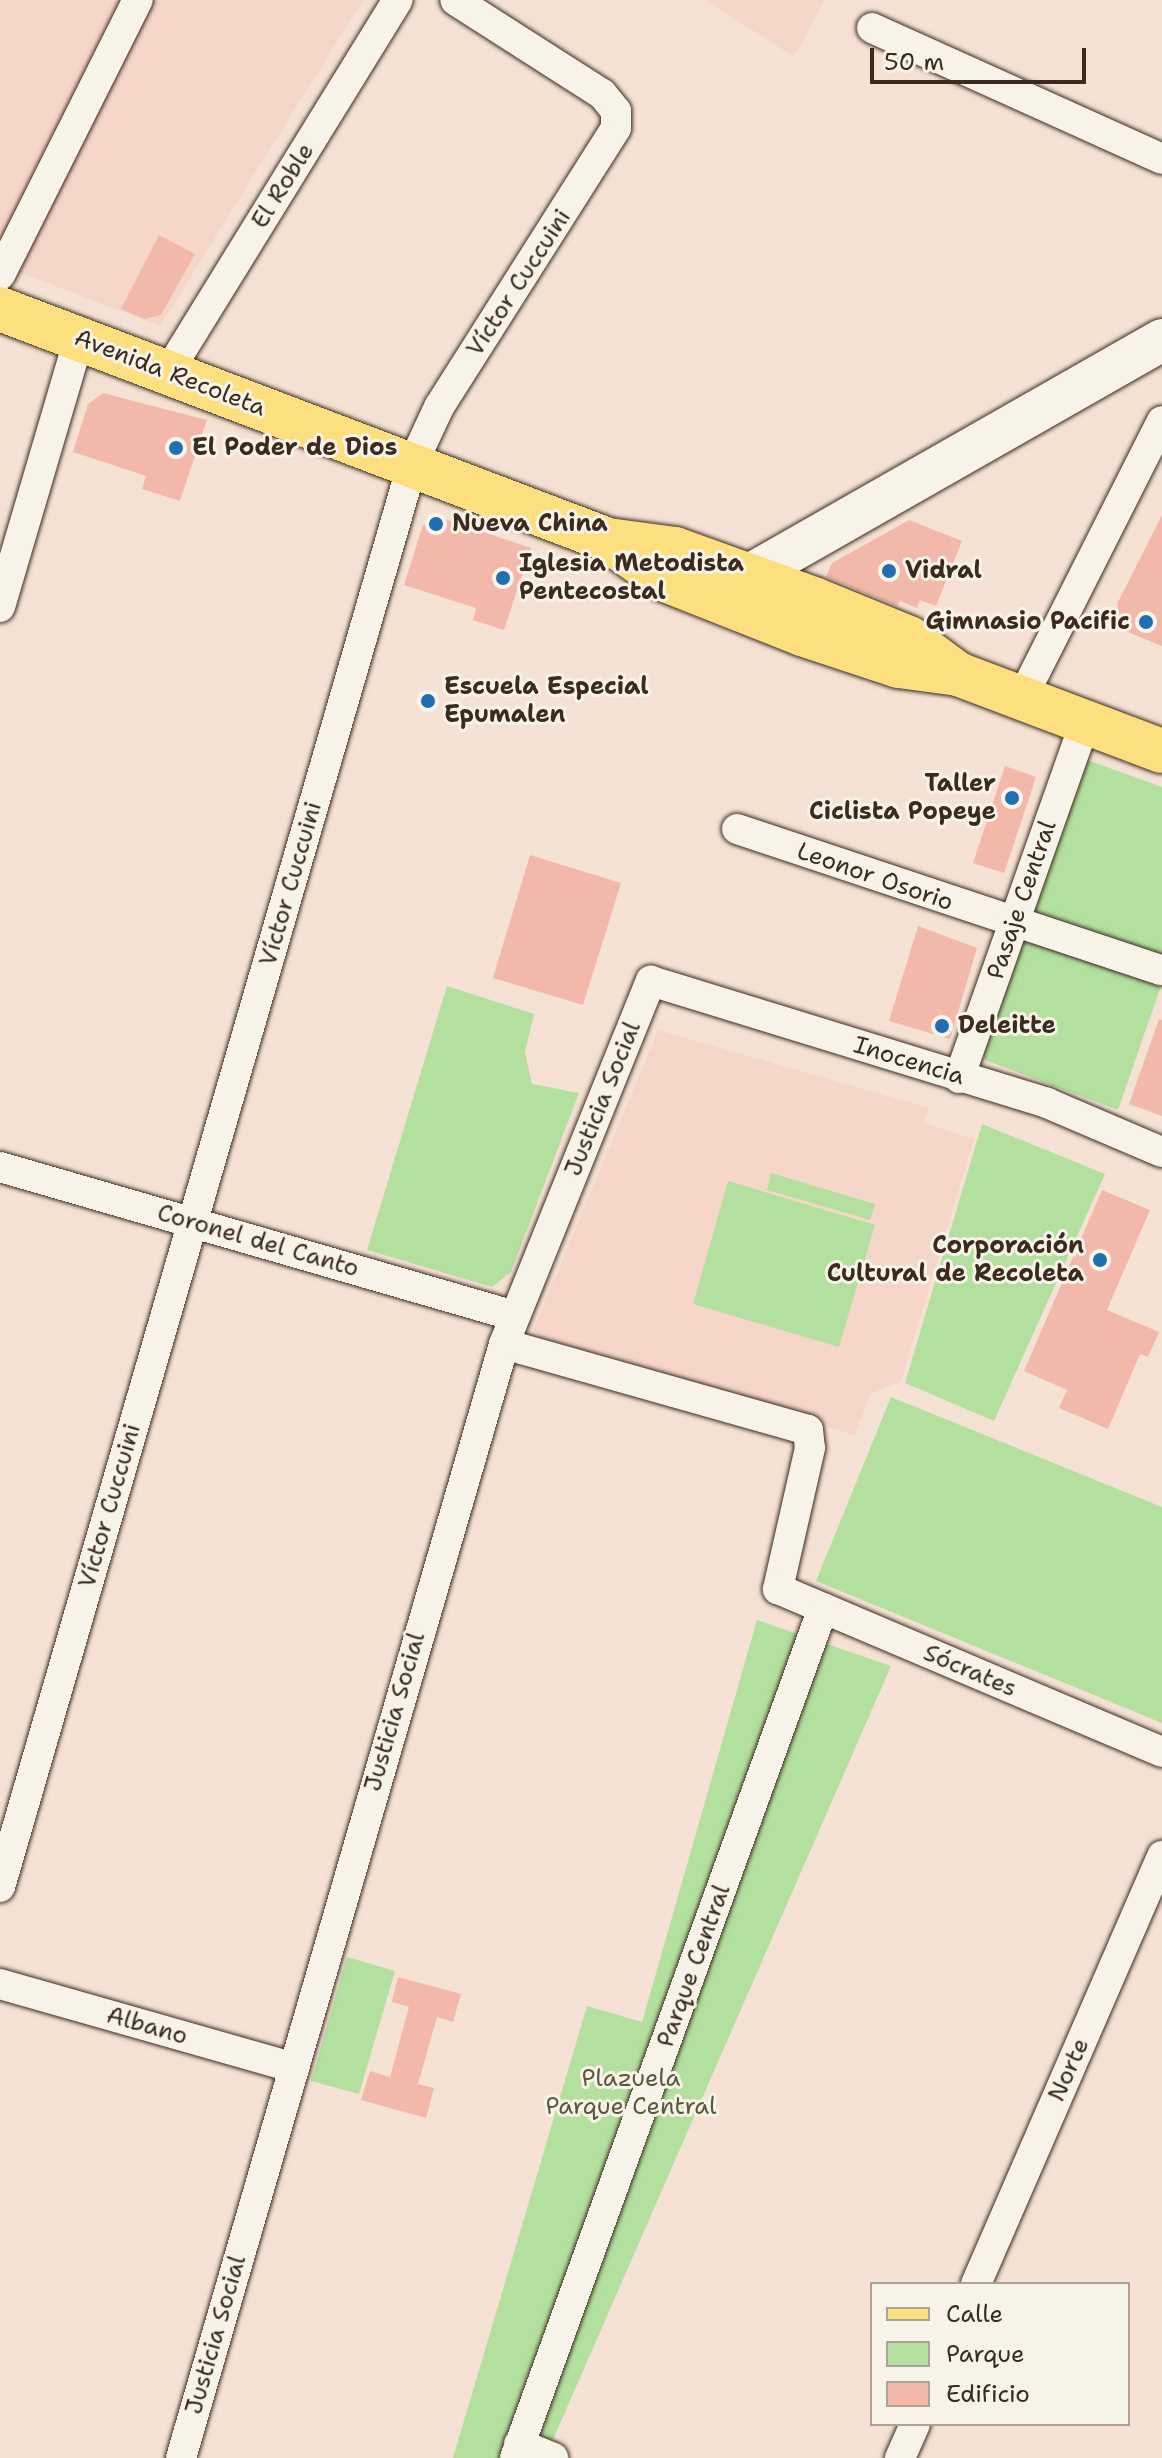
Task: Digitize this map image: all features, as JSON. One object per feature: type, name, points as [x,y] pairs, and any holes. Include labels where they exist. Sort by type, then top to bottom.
[{"type":"main road","name":"Avenida Recoleta","points":[[0,309],[608,540],[675,549],[751,575],[909,638],[958,674]]},
{"type":"main road","points":[[708,598],[1162,340]]},
{"type":"main road","name":"Avenida Recoleta","points":[[608,540],[663,579],[708,598],[899,666],[958,674],[1162,751]]},
{"type":"street","points":[[0,275],[138,0]]},
{"type":"street","name":"El Roble","points":[[168,372],[398,0]]},
{"type":"street","name":"Víctor Cuccuini","points":[[0,1887],[412,465],[439,407],[617,120],[602,94],[455,0]]},
{"type":"street","points":[[872,28],[1162,159]]},
{"type":"street","points":[[0,607],[79,339]]},
{"type":"street","points":[[1022,698],[1162,421]]},
{"type":"street","name":"Pasaje Central","points":[[959,1078],[1085,722]]},
{"type":"street","name":"Leonor Osorio","points":[[737,829],[1013,925],[1162,970]]},
{"type":"street","name":"Inocencia","points":[[651,981],[1047,1103],[1162,1152]]},
{"type":"street","name":"Justicia Social","points":[[181,2458],[509,1330],[651,981]]},
{"type":"street","name":"Coronel del Canto","points":[[0,1167],[193,1221],[808,1430],[810,1448],[778,1589]]},
{"type":"street","name":"Sócrates","points":[[778,1589],[1162,1752]]},
{"type":"street","name":"Parque Central","points":[[517,2451],[823,1608]]},
{"type":"street","name":"Norte","points":[[977,2282],[1162,1856]]},
{"type":"street","name":"Albano","points":[[0,1984],[294,2068]]},
{"type":"street","points":[[900,2458],[914,2426]]},
{"type":"street","points":[[517,2451],[553,2458]]},
{"type":"shaded area","points":[[0,0],[363,0],[160,326],[0,265]]},
{"type":"shaded area","points":[[706,0],[825,0],[794,57]]},
{"type":"shaded area","points":[[658,1030],[929,1108],[924,1123],[974,1139],[901,1381],[870,1394],[855,1435],[543,1344],[534,1329]]},
{"type":"green space","points":[[1087,760],[1162,787],[1162,983],[1118,1110],[985,1060],[982,1052]]},
{"type":"green space","points":[[447,986],[534,1014],[525,1052],[532,1084],[579,1093],[511,1272],[492,1287],[367,1250]]},
{"type":"green space","points":[[982,1124],[1105,1174],[994,1421],[905,1383]]},
{"type":"green space","points":[[771,1173],[875,1204],[870,1220],[767,1190]]},
{"type":"green space","points":[[728,1181],[875,1225],[839,1347],[693,1304]]},
{"type":"green space","points":[[891,1397],[1162,1507],[1162,1723],[816,1581]]},
{"type":"green space","name":"Plazuela Parque Central","points":[[757,1620],[891,1666],[545,2458],[453,2458],[587,2006],[642,2022]]},
{"type":"green space","points":[[347,1957],[395,1971],[359,2094],[311,2081]]},
{"type":"building","points":[[159,235],[195,254],[161,315],[145,319],[121,309]]},
{"type":"building","points":[[103,393],[207,420],[180,501],[142,489],[146,476],[73,452],[88,404]]},
{"type":"building","points":[[1162,515],[1162,646],[1123,630],[1117,604]]},
{"type":"building","points":[[441,518],[531,548],[504,630],[473,620],[476,608],[404,585],[423,525]]},
{"type":"building","name":"Vidral","points":[[909,520],[962,541],[936,606],[920,600],[917,608],[900,601],[897,606],[826,577],[832,563]]},
{"type":"building","points":[[1005,766],[1036,777],[1004,873],[973,863]]},
{"type":"building","points":[[530,855],[621,883],[583,1005],[493,978]]},
{"type":"building","points":[[918,926],[977,948],[950,1039],[889,1021]]},
{"type":"building","points":[[1159,1019],[1162,1020],[1162,1116],[1129,1104]]},
{"type":"building","name":"Corporación Cultural de Recoleta","points":[[1102,1190],[1150,1210],[1107,1310],[1159,1332],[1148,1357],[1140,1354],[1108,1429],[1059,1408],[1067,1390],[1024,1371]]},
{"type":"building","points":[[398,1977],[461,1994],[453,2022],[437,2017],[418,2084],[434,2088],[426,2118],[361,2100],[370,2071],[390,2077],[409,2007],[392,2002]]},
{"type":"place","name":"El Poder de Dios","points":[[176,448]]},
{"type":"place","name":"Nueva China","points":[[436,524]]},
{"type":"place","name":"Vidral","points":[[889,571]]},
{"type":"place","name":"Iglesia Metodista Pentecostal","points":[[503,578]]},
{"type":"place","name":"Gimnasio Pacific","points":[[1146,622]]},
{"type":"place","name":"Escuela Especial Epumalen","points":[[428,701]]},
{"type":"place","name":"Taller Ciclista Popeye","points":[[1012,798]]},
{"type":"place","name":"Deleitte","points":[[942,1026]]},
{"type":"place","name":"Corporación Cultural de Recoleta","points":[[1100,1260]]}]
